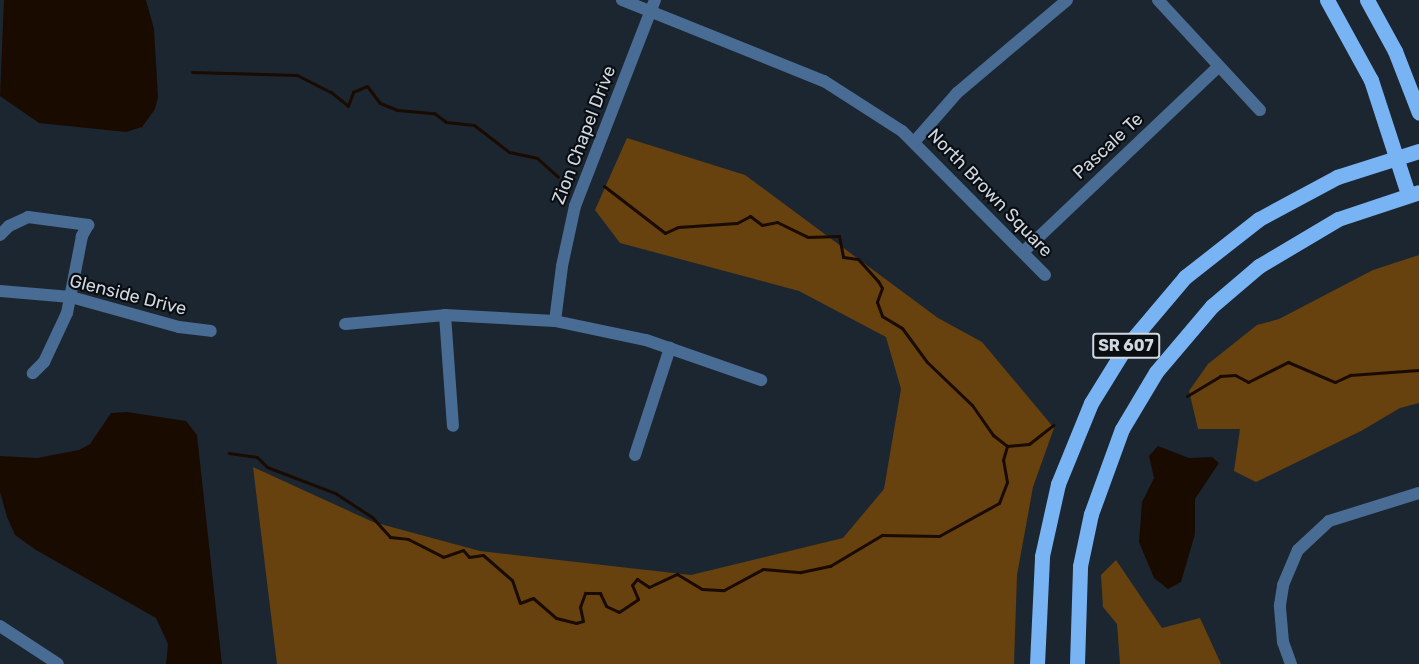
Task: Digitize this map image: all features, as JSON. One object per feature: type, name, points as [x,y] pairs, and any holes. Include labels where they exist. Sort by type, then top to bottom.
[{"type":"main road","points":[[1327,0],[1371,80],[1397,157],[1414,193]]},
{"type":"main road","points":[[1367,0],[1395,51],[1419,113]]},
{"type":"main road","name":"SR 607","points":[[1037,664],[1042,556],[1058,484],[1091,403],[1125,348],[1185,277],[1259,219],[1337,177],[1419,151]]},
{"type":"main road","name":"SR 607","points":[[1077,664],[1080,566],[1091,514],[1122,429],[1156,372],[1212,306],[1259,266],[1338,219],[1414,193]]},
{"type":"street","name":"North Brown Square","points":[[622,0],[653,6],[824,81],[915,141],[1045,275]]},
{"type":"street","points":[[915,141],[957,93],[1067,0]]},
{"type":"street","points":[[1158,0],[1260,110]]},
{"type":"street","name":"Zion Chapel Drive","points":[[555,321],[562,266],[575,206],[653,6]]},
{"type":"street","name":"Pascale Te","points":[[1023,252],[1218,67]]},
{"type":"street","points":[[0,235],[9,226],[28,217],[88,225],[82,236],[71,297],[44,362],[33,373]]},
{"type":"street","name":"Glenside Drive","points":[[0,291],[71,297],[179,327],[211,330]]},
{"type":"street","points":[[445,315],[453,426]]},
{"type":"street","points":[[345,324],[445,315],[555,321],[670,348],[761,380]]},
{"type":"street","points":[[635,455],[670,348]]},
{"type":"street","points":[[1291,664],[1283,642],[1280,605],[1283,585],[1298,550],[1329,521],[1418,497]]},
{"type":"street","points":[[0,626],[58,664]]},
{"type":"shaded area","points":[[4,0],[146,0],[154,29],[158,97],[155,109],[142,127],[126,132],[39,123],[0,96]]},
{"type":"shaded area","points":[[627,138],[745,175],[938,318],[982,342],[1054,428],[1033,487],[1017,575],[1014,664],[277,664],[253,467],[373,522],[480,551],[691,575],[843,538],[884,489],[901,389],[886,337],[799,291],[620,243],[595,210]]},
{"type":"shaded area","points":[[1419,255],[1419,403],[1400,408],[1361,431],[1256,482],[1234,471],[1240,429],[1198,429],[1189,391],[1208,364],[1257,325],[1279,319],[1373,270]]},
{"type":"shaded area","points":[[127,412],[186,421],[197,435],[222,664],[166,664],[168,644],[156,618],[36,550],[15,535],[7,517],[0,492],[0,456],[37,458],[79,450],[90,444],[111,413]]},
{"type":"shaded area","points":[[1158,446],[1189,458],[1212,457],[1219,463],[1195,499],[1195,534],[1181,582],[1168,589],[1154,578],[1139,542],[1142,502],[1154,478],[1149,456]]},
{"type":"shaded area","points":[[1116,560],[1162,628],[1200,618],[1221,664],[1120,664],[1117,624],[1103,607],[1101,575]]},
{"type":"waterway","points":[[192,72],[297,75],[331,92],[348,106],[353,92],[367,86],[380,103],[397,110],[434,113],[446,122],[474,125],[509,152],[537,158],[558,177]]},
{"type":"waterway","points":[[604,186],[665,233],[678,227],[737,223],[750,216],[762,225],[777,222],[808,237],[839,236],[843,257],[858,259],[882,288],[877,302],[882,316],[902,328],[927,362],[972,405],[993,435],[1007,446]]},
{"type":"waterway","points":[[1187,396],[1220,376],[1235,375],[1248,382],[1288,362],[1335,382],[1350,375],[1419,370]]},
{"type":"waterway","points":[[229,453],[257,457],[267,467],[335,493],[372,517],[390,537],[408,539],[443,557],[463,550],[469,557],[483,555],[512,580],[520,603],[533,598],[556,618],[576,623],[583,621],[580,607],[585,593],[600,593],[606,606],[619,612],[638,599],[632,585],[637,579],[649,587],[677,574],[702,589],[724,590],[763,569],[801,572],[830,566],[882,535],[939,536],[999,503],[1007,482],[1003,460],[1007,446],[1029,444],[1053,425]]}]
